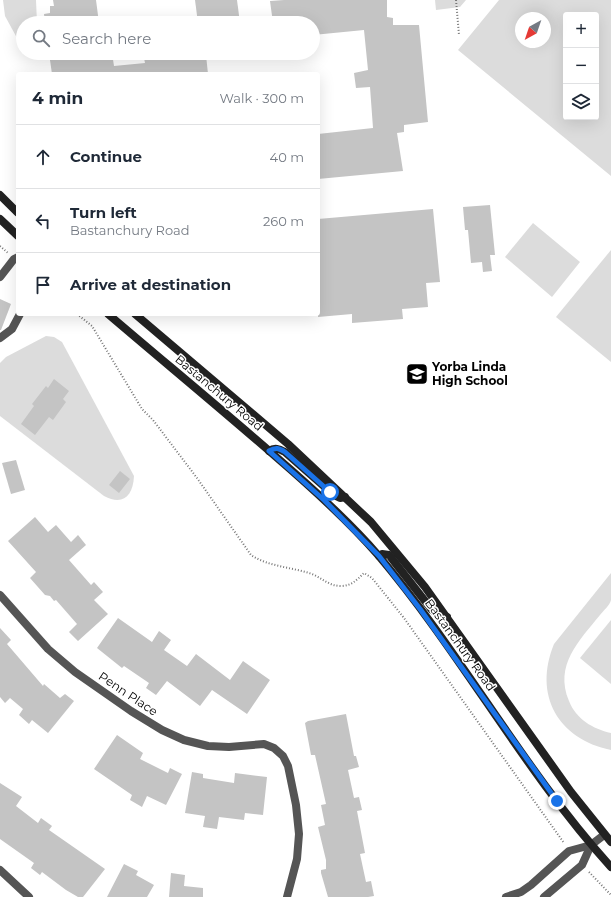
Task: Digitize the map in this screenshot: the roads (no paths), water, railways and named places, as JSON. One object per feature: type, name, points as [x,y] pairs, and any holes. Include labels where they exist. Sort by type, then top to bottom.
[{"type":"main road","points":[[0,195],[16,211]]},
{"type":"main road","points":[[0,219],[16,234]]},
{"type":"main road","name":"Bastanchury Road","points":[[110,316],[269,451],[324,500],[379,556],[420,609],[557,801],[591,845],[611,867]]},
{"type":"main road","name":"Bastanchury Road","points":[[137,316],[288,444],[345,497],[393,546],[447,617],[571,792],[611,842]]},
{"type":"main road","points":[[269,451],[274,448],[279,448],[334,495],[340,498],[345,497]]},
{"type":"main road","points":[[379,556],[382,554],[389,555],[432,610],[439,615],[447,617]]},
{"type":"street","points":[[0,277],[16,258]]},
{"type":"street","points":[[0,338],[12,329],[19,316]]},
{"type":"street","name":"Penn Place","points":[[0,594],[48,649],[75,672],[131,712],[162,730],[184,740],[208,746],[229,747],[264,744],[274,748],[282,756],[288,766],[296,805],[299,834],[297,859],[287,897]]},
{"type":"street","points":[[506,897],[521,892],[531,885],[569,851],[591,845],[604,835]]},
{"type":"street","points":[[544,897],[582,865],[591,845]]},
{"type":"street","points":[[0,870],[28,897]]},
{"type":"place","name":"Yorba Linda High School","points":[[417,374]]}]
